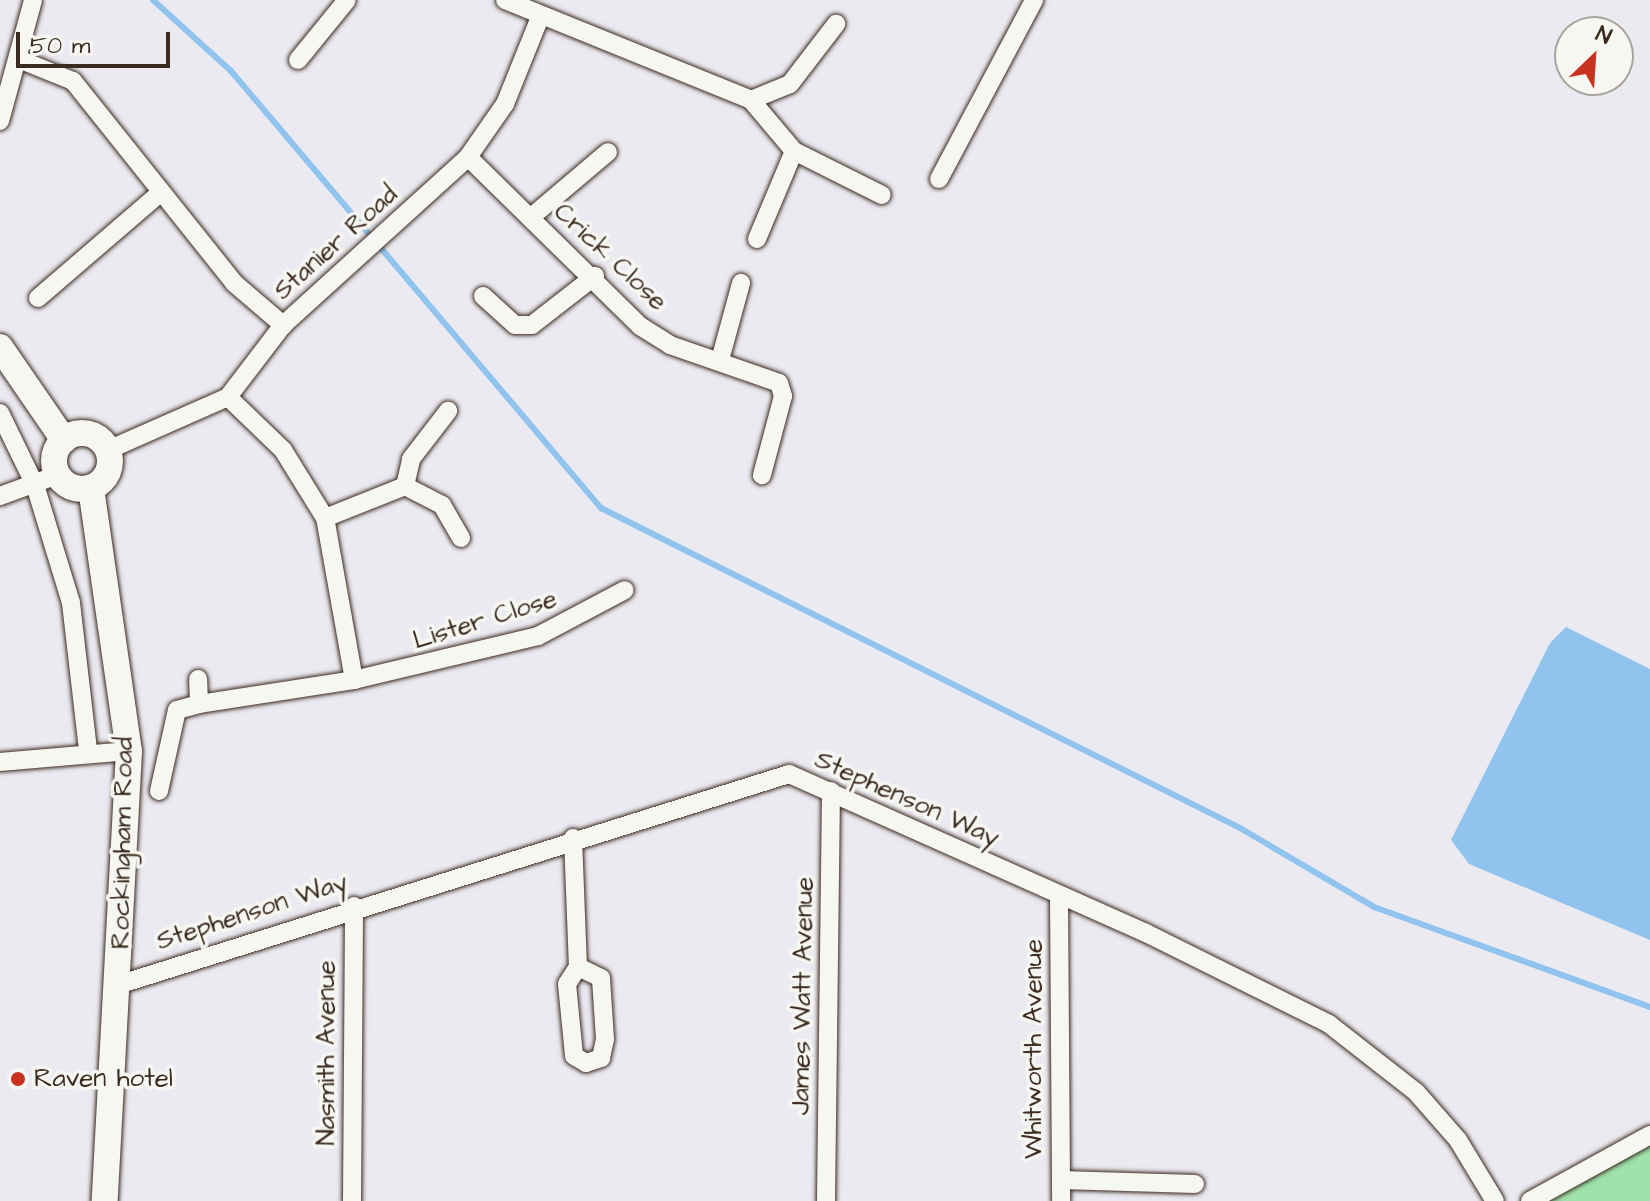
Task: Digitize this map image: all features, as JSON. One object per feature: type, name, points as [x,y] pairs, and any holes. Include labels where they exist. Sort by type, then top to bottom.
[{"type":"street","points":[[0,121],[21,60],[33,0]]},
{"type":"street","points":[[298,60],[347,0]]},
{"type":"street","points":[[505,0],[751,100],[794,151],[882,195]]},
{"type":"street","points":[[939,179],[1034,0]]},
{"type":"street","name":"Stanier Road","points":[[108,450],[228,397],[283,325],[342,267],[386,233],[468,157],[505,104],[541,15]]},
{"type":"street","points":[[751,100],[790,84],[836,24]]},
{"type":"street","points":[[21,60],[73,81],[234,283],[283,325]]},
{"type":"street","points":[[757,239],[794,151]]},
{"type":"street","points":[[530,218],[608,152]]},
{"type":"street","name":"Crick Close","points":[[468,157],[595,276],[640,326],[779,383],[783,396],[762,475]]},
{"type":"street","points":[[38,298],[160,193]]},
{"type":"street","points":[[483,296],[515,325],[532,325],[595,276]]},
{"type":"street","points":[[720,360],[741,283]]},
{"type":"street","points":[[0,347],[64,440]]},
{"type":"street","points":[[228,397],[283,450],[325,518],[354,680]]},
{"type":"street","points":[[405,486],[411,459],[448,411]]},
{"type":"street","points":[[0,413],[46,480],[71,603],[88,750]]},
{"type":"street","points":[[0,496],[46,480],[72,488],[91,488],[108,471],[108,450],[90,434],[64,440],[46,480]]},
{"type":"street","points":[[325,518],[405,486],[442,505],[461,538]]},
{"type":"street","name":"Rockingham Road","points":[[91,488],[129,751],[121,984],[105,1201]]},
{"type":"street","name":"Lister Close","points":[[199,704],[354,680],[538,636],[625,590]]},
{"type":"street","points":[[159,791],[177,710],[199,704],[198,679]]},
{"type":"street","points":[[0,762],[88,750],[129,751]]},
{"type":"street","name":"Stephenson Way","points":[[121,984],[354,906],[764,777],[789,774],[1059,896],[1329,1024],[1376,1054],[1458,1140],[1495,1201]]},
{"type":"street","name":"James Watt Avenue","points":[[826,1201],[831,791]]},
{"type":"street","points":[[573,838],[578,967],[567,984],[574,1056],[586,1063],[601,1058],[605,1039],[601,978],[578,967]]},
{"type":"street","name":"Whitworth Avenue","points":[[1059,896],[1061,1201]]},
{"type":"street","name":"Nasmith Avenue","points":[[352,1201],[354,906]]},
{"type":"street","points":[[1530,1201],[1650,1135]]},
{"type":"street","points":[[1061,1180],[1195,1184]]},
{"type":"green space","points":[[1650,1139],[1650,1201],[1532,1201]]},
{"type":"water","points":[[1566,627],[1650,669],[1650,940],[1469,864],[1451,840],[1550,643]]},
{"type":"waterway","points":[[153,0],[231,71],[601,508],[1240,828],[1374,907],[1650,1007]]},
{"type":"place","name":"Raven hotel","points":[[18,1079]]}]
